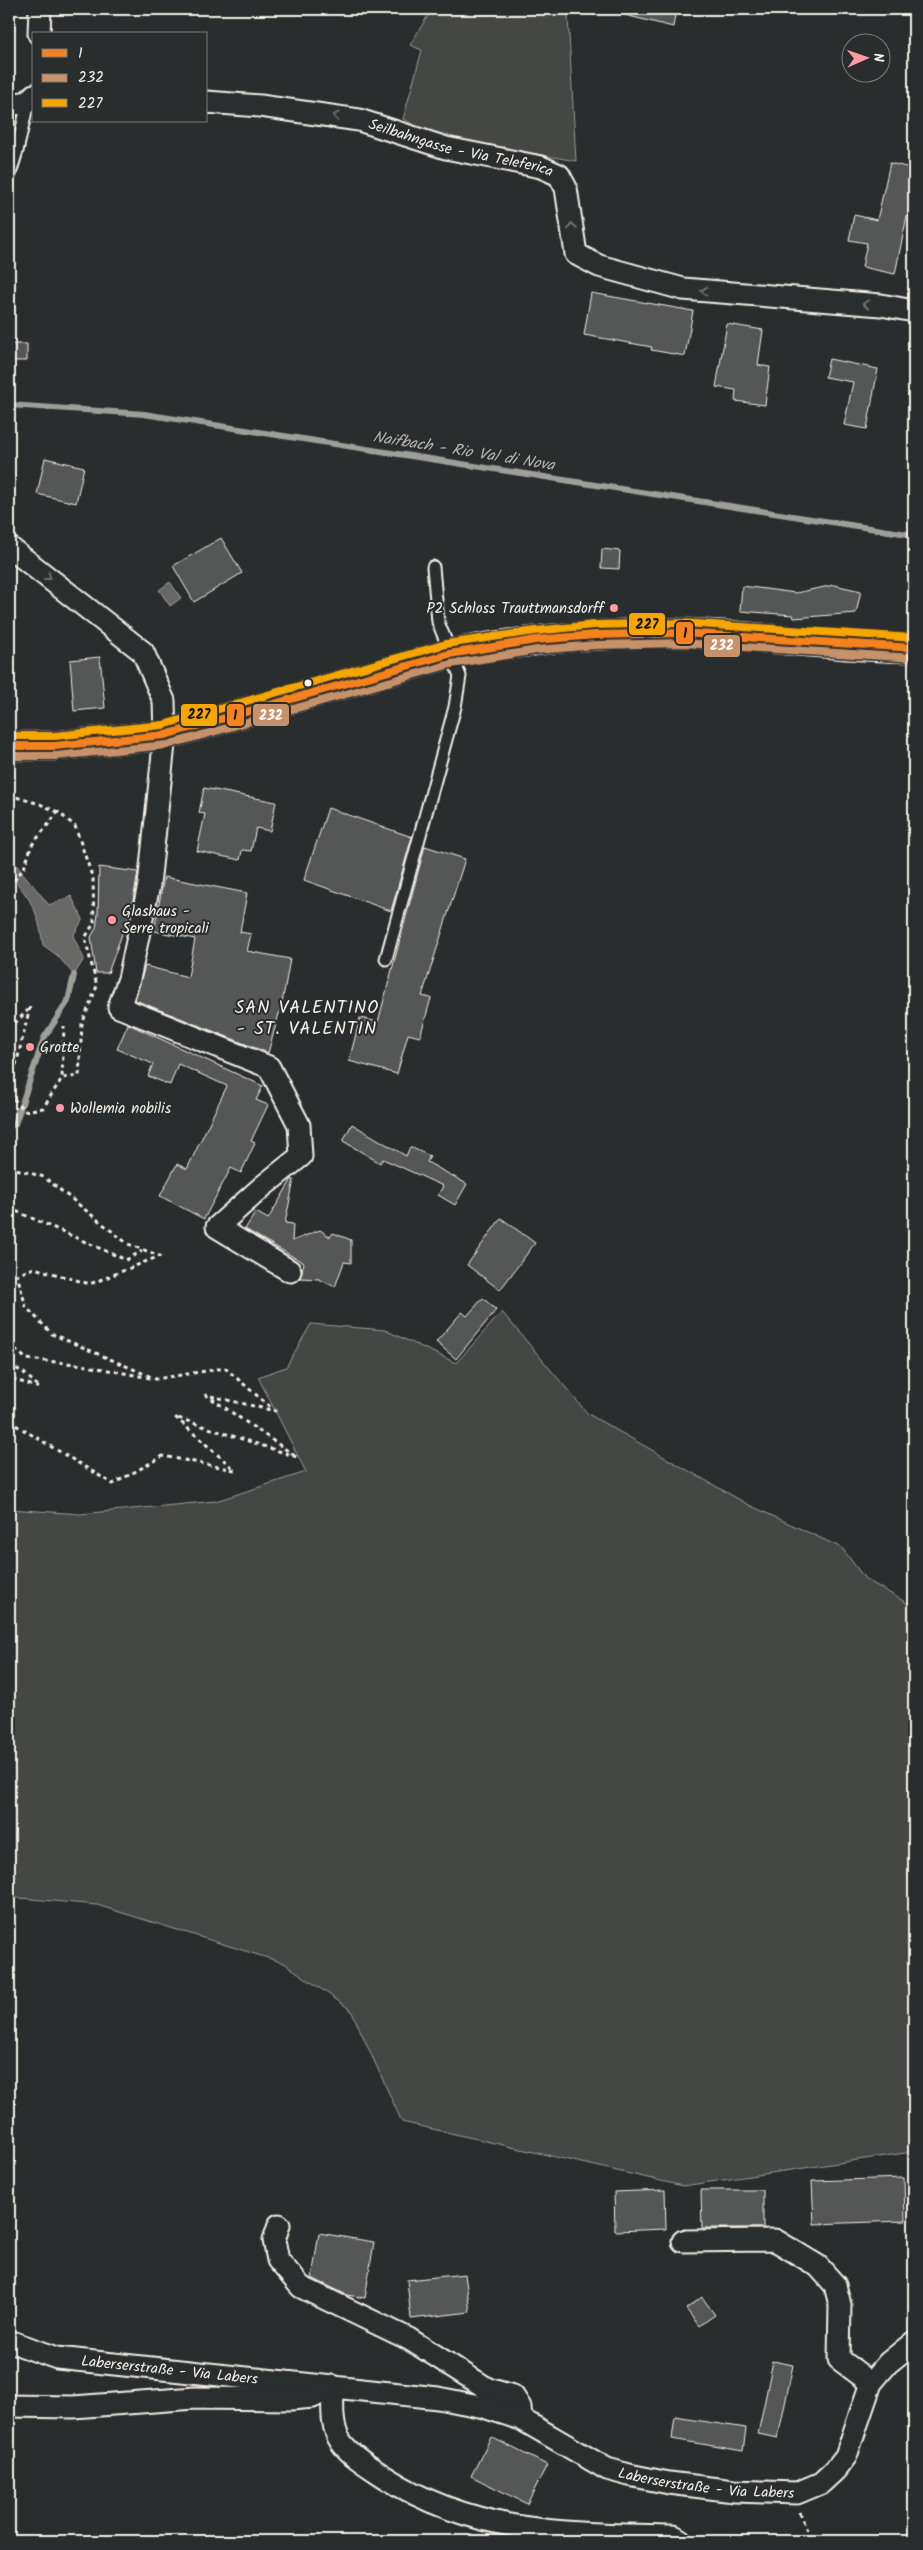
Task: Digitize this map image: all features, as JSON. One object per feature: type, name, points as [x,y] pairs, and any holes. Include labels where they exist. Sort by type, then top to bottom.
[{"type":"main road","points":[[9,746],[54,746],[165,735],[449,654],[496,645],[569,637],[683,633],[914,648]]},
{"type":"street","points":[[39,32],[40,9]]},
{"type":"street","name":"Seilbahngasse - Via Teleferica","points":[[208,102],[260,106],[359,120],[446,148],[541,167],[559,175],[566,188],[576,254],[599,266],[683,289],[881,305],[914,311]]},
{"type":"street","points":[[9,547],[143,652],[164,702],[165,735],[149,885],[129,979],[119,1007],[268,1067],[299,1124],[301,1156],[262,1186],[218,1227],[290,1271]]},
{"type":"street","points":[[279,2226],[274,2240],[278,2260],[301,2287],[409,2339],[488,2389],[513,2396],[520,2407],[521,2419]]},
{"type":"street","points":[[683,2241],[775,2240],[818,2266],[835,2285],[840,2305],[839,2359],[871,2383]]},
{"type":"street","name":"Laberserstraße - Via Labers","points":[[9,2341],[57,2358],[438,2398],[484,2407],[521,2419],[608,2469],[630,2475],[734,2491],[797,2493],[820,2483],[846,2456],[871,2383],[888,2363],[914,2342]]},
{"type":"street","points":[[9,2406],[73,2407],[195,2398],[291,2400],[313,2397],[333,2386],[333,2419],[340,2441],[354,2455],[408,2492],[442,2508],[519,2528],[591,2534],[674,2536],[682,2541]]},
{"type":"lane","points":[[9,177],[18,151],[23,101]]},
{"type":"lane","points":[[386,959],[455,707],[460,676],[449,654],[438,622],[433,567]]},
{"type":"path","points":[[9,795],[40,804],[58,812],[75,826],[93,880],[94,923],[85,938],[97,986],[82,1024],[80,1076],[62,1078]]},
{"type":"path","points":[[9,886],[24,868],[32,846],[58,812]]},
{"type":"path","points":[[9,992],[12,1000]]},
{"type":"path","points":[[9,1029],[30,1007],[9,1094],[25,1112],[43,1108],[62,1078],[64,1026]]},
{"type":"path","points":[[9,1167],[44,1177],[128,1244],[160,1256],[90,1284],[34,1268],[17,1276]]},
{"type":"path","points":[[9,1208],[126,1260],[143,1251]]},
{"type":"path","points":[[9,1270],[17,1276],[26,1307],[52,1334],[156,1379]]},
{"type":"path","points":[[9,1343],[26,1359],[76,1364],[156,1379],[225,1368],[275,1411],[206,1396],[297,1458],[175,1417],[235,1470],[163,1456],[113,1484],[9,1421]]},
{"type":"path","points":[[9,1365],[24,1372],[40,1388],[9,1378]]},
{"type":"path","points":[[797,2493],[800,2514],[811,2541]]},
{"type":"shaded area","points":[[432,9],[559,9],[568,16],[576,161],[433,136],[403,119],[422,50],[410,45]]},
{"type":"shaded area","points":[[170,582],[181,598],[170,606],[159,590]]},
{"type":"shaded area","points":[[9,856],[49,905],[71,896],[83,919],[73,936],[84,959],[74,975],[58,956],[43,945],[39,923],[33,906],[9,874]]},
{"type":"shaded area","points":[[502,1312],[588,1414],[749,1505],[842,1548],[865,1579],[914,1607],[914,2155],[912,2152],[683,2186],[402,2122],[351,2010],[284,1963],[97,1905],[9,1897],[9,1509],[80,1514],[216,1501],[306,1472],[258,1377],[286,1367],[311,1324],[385,1330],[456,1363]]},
{"type":"building","points":[[625,9],[676,9],[673,27],[625,15]]},
{"type":"building","points":[[890,163],[914,169],[914,217],[907,216],[895,274],[862,267],[867,243],[849,240],[854,215],[877,220]]},
{"type":"building","points":[[591,293],[693,311],[685,356],[651,350],[652,347],[584,335]]},
{"type":"building","points":[[727,324],[763,330],[758,365],[770,367],[765,405],[735,401],[736,390],[716,387]]},
{"type":"building","points":[[9,344],[27,344],[27,361],[9,361]]},
{"type":"building","points":[[829,359],[878,369],[867,429],[844,425],[853,382],[825,377]]},
{"type":"building","points":[[45,458],[84,467],[76,503],[37,494]]},
{"type":"building","points":[[221,538],[242,573],[194,602],[173,566]]},
{"type":"building","points":[[602,549],[620,551],[619,569],[601,568]]},
{"type":"building","points":[[834,585],[861,591],[856,613],[794,618],[793,615],[740,611],[742,586],[796,593]]},
{"type":"building","points":[[100,657],[105,708],[74,711],[70,660]]},
{"type":"building","points":[[204,788],[276,802],[270,831],[256,828],[251,851],[242,850],[240,860],[197,851],[205,814],[199,813]]},
{"type":"building","points":[[328,808],[412,837],[391,911],[304,880]]},
{"type":"building","points":[[425,846],[465,859],[422,996],[431,998],[420,1037],[408,1034],[397,1074],[349,1061],[360,1018],[378,1022]]},
{"type":"building","name":"Glashaus - Serre tropicali","points":[[99,867],[138,872],[132,906],[108,973],[96,973],[91,937],[96,928],[98,914]]},
{"type":"building","points":[[164,877],[247,893],[240,932],[251,934],[247,951],[290,959],[282,1003],[268,1053],[135,1000],[145,966],[188,977],[195,939],[154,931]]},
{"type":"building","points":[[128,1024],[263,1086],[256,1100],[268,1105],[251,1141],[255,1143],[241,1173],[231,1168],[204,1219],[160,1196],[177,1164],[187,1169],[227,1086],[178,1064],[170,1085],[148,1076],[153,1064],[117,1049]]},
{"type":"building","points":[[352,1124],[406,1156],[410,1147],[430,1156],[427,1162],[467,1184],[455,1205],[438,1195],[443,1186],[383,1159],[380,1163],[343,1141]]},
{"type":"building","points":[[292,1179],[294,1180],[285,1223],[293,1224],[292,1241],[320,1230],[330,1237],[333,1233],[351,1240],[351,1263],[344,1262],[335,1287],[319,1279],[300,1278],[304,1263],[245,1229],[256,1212],[268,1219]]},
{"type":"building","points":[[501,1218],[535,1243],[500,1290],[467,1265]]},
{"type":"building","points":[[483,1298],[496,1310],[456,1359],[436,1342],[462,1312],[467,1316]]},
{"type":"building","points":[[904,2178],[905,2221],[814,2224],[812,2181]]},
{"type":"building","points":[[665,2190],[666,2229],[615,2231],[614,2192]]},
{"type":"building","points":[[701,2190],[763,2190],[763,2228],[702,2228]]},
{"type":"building","points":[[319,2233],[374,2242],[365,2298],[347,2295],[312,2278]]},
{"type":"building","points":[[465,2274],[470,2312],[411,2319],[407,2280]]},
{"type":"building","points":[[702,2297],[715,2315],[699,2326],[686,2309]]},
{"type":"building","points":[[773,2361],[793,2365],[778,2438],[758,2434]]},
{"type":"building","points":[[675,2417],[746,2428],[743,2451],[672,2439]]},
{"type":"building","points":[[491,2437],[547,2465],[527,2504],[471,2476]]},
{"type":"waterway","name":"Naifbach - Rio Val di Nova","points":[[9,405],[144,414],[914,535]]},
{"type":"waterway","points":[[9,1127],[15,1124],[44,1038],[68,1001],[74,975]]},
{"type":"transit line","name":"227","points":[[9,736],[54,736],[163,725],[446,644],[535,631],[594,625],[683,623],[914,638]]},
{"type":"transit line","name":"1","points":[[9,746],[54,746],[165,735],[449,654],[536,640],[595,635],[683,633],[914,648]]},
{"type":"transit line","name":"232","points":[[9,756],[55,756],[167,745],[451,664],[537,650],[596,645],[683,643],[914,658]]},
{"type":"place","name":"P2 Schloss Trauttmansdorff","points":[[614,608]]},
{"type":"place","name":"Glashaus - Serre tropicali","points":[[112,920]]},
{"type":"place","name":"Grotte","points":[[30,1047]]},
{"type":"place","name":"Wollemia nobilis","points":[[60,1108]]},
{"type":"district","name":"SAN VALENTINO - ST. VALENTIN","points":[[307,1017]]}]
